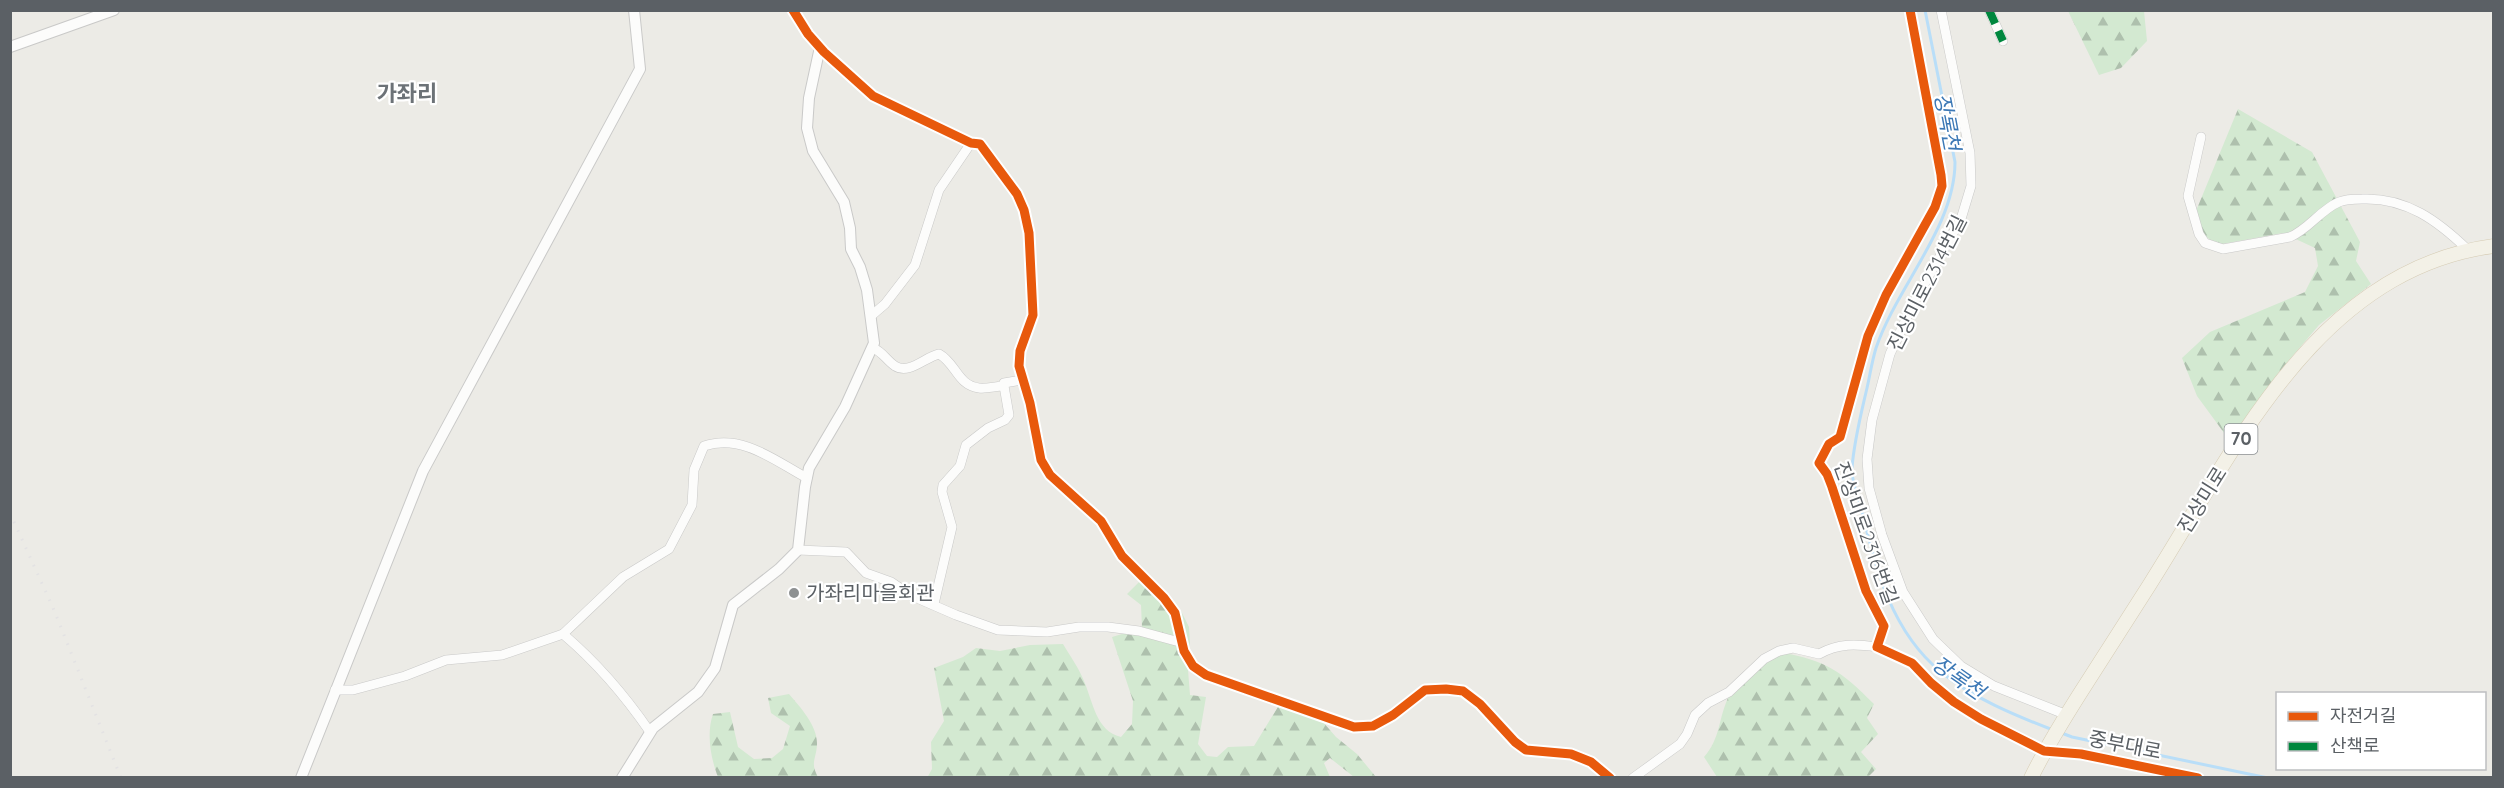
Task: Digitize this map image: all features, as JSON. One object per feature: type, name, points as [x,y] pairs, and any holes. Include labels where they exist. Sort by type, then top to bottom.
[{"type":"main road","name":"진상미로","points":[[2066,716],[2222,467],[2290,369],[2331,325],[2370,294],[2424,264],[2468,250],[2493,246]]},
{"type":"main road","name":"70","points":[[2031,777],[2066,716]]},
{"type":"street","points":[[10,48],[114,10]]},
{"type":"street","points":[[300,777],[423,471],[640,69],[634,10]]},
{"type":"street","points":[[793,10],[820,47],[873,96],[971,143],[980,144],[1017,194],[1027,225],[1033,315],[1020,351],[1019,366],[1030,403],[1041,460],[1050,476],[1101,521],[1122,556],[1164,598],[1175,613],[1184,651],[1193,666],[1206,675],[1354,727],[1373,726],[1393,715],[1425,690],[1446,688],[1463,691],[1480,704],[1515,742],[1526,750],[1571,754],[1591,762],[1610,777]]},
{"type":"street","name":"진상미로2316번길","points":[[1877,646],[1884,626],[1866,591],[1832,487],[1819,463],[1829,444],[1840,437],[1868,336],[1886,295],[1940,196],[1941,175],[1910,10]]},
{"type":"street","name":"진상미로2314번길","points":[[1941,10],[1970,153],[1971,186],[1961,219],[1913,304],[1890,354],[1872,420],[1868,459],[1869,488],[1882,535],[1903,592],[1933,639],[1961,666],[1994,686],[2066,716]]},
{"type":"street","points":[[1989,10],[2003,42]]},
{"type":"street","points":[[622,777],[650,732],[698,692],[716,668],[734,605],[779,569],[798,550],[810,468],[845,407],[873,348],[871,316],[860,267],[851,249],[850,228],[843,202],[813,151],[807,128],[809,98],[820,47]]},
{"type":"street","points":[[2201,137],[2188,196],[2199,234],[2205,243],[2215,248],[2223,249],[2290,237],[2299,233],[2328,208],[2341,201],[2373,198],[2404,205],[2420,212],[2437,222],[2468,250]]},
{"type":"street","points":[[871,316],[885,304],[915,265],[939,190],[971,143]]},
{"type":"street","points":[[873,348],[880,351],[896,366],[904,369],[939,354],[952,364],[960,380],[980,388],[1004,386],[1004,383],[1022,380]]},
{"type":"street","points":[[934,604],[952,526],[942,492],[943,485],[960,466],[966,445],[1009,415],[1004,386]]},
{"type":"street","points":[[335,690],[353,690],[405,676],[446,660],[502,655],[563,634],[623,578],[669,549],[692,504],[694,470],[704,446],[718,441],[735,443],[754,449],[807,478]]},
{"type":"street","points":[[798,550],[846,552],[866,573],[891,582],[910,595],[998,630],[1047,632],[1079,627],[1108,627],[1139,631],[1183,643]]},
{"type":"street","points":[[563,634],[579,648],[624,698],[650,732]]},
{"type":"street","points":[[1633,777],[1680,744],[1695,715],[1708,703],[1729,692],[1747,673],[1779,651],[1793,648],[1820,654],[1832,647],[1852,644],[1877,646],[1912,663],[1954,702],[1982,719],[2046,749]]},
{"type":"street","name":"중부대로","points":[[2046,749],[2198,777]]},
{"type":"green space","points":[[2068,11],[2144,11],[2147,41],[2121,68],[2099,75]]},
{"type":"green space","points":[[2238,109],[2312,152],[2360,242],[2356,261],[2371,284],[2319,325],[2279,372],[2230,441],[2197,396],[2182,358],[2210,332],[2305,292],[2318,266],[2315,248],[2283,233],[2217,245],[2204,235],[2196,211]]},
{"type":"green space","points":[[1154,581],[1181,611],[1189,627],[1190,643],[1187,657],[1190,695],[1206,697],[1198,744],[1207,756],[1217,757],[1228,747],[1254,746],[1284,697],[1309,706],[1336,737],[1357,754],[1376,777],[1354,777],[1330,758],[1324,763],[1330,777],[927,778],[932,769],[931,742],[944,721],[934,668],[963,657],[976,648],[1000,651],[1030,645],[1063,644],[1082,676],[1096,715],[1106,729],[1121,737],[1132,724],[1133,701],[1112,637],[1142,628],[1141,605],[1127,594],[1139,582]]},
{"type":"green space","points":[[1780,652],[1810,659],[1832,669],[1852,683],[1874,704],[1867,718],[1878,734],[1861,752],[1876,769],[1868,777],[1717,777],[1704,757],[1714,743],[1729,696],[1745,678]]},
{"type":"green space","points":[[789,694],[808,717],[815,731],[817,745],[814,764],[818,777],[718,777],[710,746],[713,714],[730,712],[738,747],[754,759],[772,758],[783,749],[790,726],[771,713],[768,698]]},
{"type":"waterway","name":"장록천","points":[[1925,10],[1955,162],[1952,186],[1946,210],[1936,233],[1897,302],[1876,348],[1856,438],[1852,468],[1853,479],[1873,556],[1888,599],[1898,619],[1924,656],[1941,672],[1980,698],[2053,730]]},
{"type":"waterway","name":"장록천","points":[[2059,732],[2072,737],[2268,778]]},
{"type":"railway","points":[[10,513],[54,610],[121,778]]},
{"type":"marked path","points":[[1989,10],[2003,41]]},
{"type":"cycle path","points":[[793,10],[808,34],[824,52],[873,96],[971,143],[980,144],[1017,194],[1024,210],[1029,233],[1033,315],[1020,351],[1019,366],[1030,403],[1041,460],[1050,475],[1101,521],[1122,556],[1164,598],[1175,613],[1184,651],[1193,666],[1206,675],[1354,727],[1373,726],[1393,715],[1425,690],[1463,691],[1480,704],[1515,742],[1526,750],[1571,754],[1591,762],[1610,778]]},
{"type":"cycle path","points":[[1910,10],[1942,186],[1935,207],[1886,295],[1868,336],[1840,437],[1829,444],[1819,463],[1832,487],[1866,591],[1884,626],[1877,647],[1912,663],[1954,702],[1981,719],[2044,751],[2081,754],[2198,778]]},
{"type":"place","name":"가좌리마을회관","points":[[794,593]]},
{"type":"district","name":"가좌리","points":[[407,93]]}]
